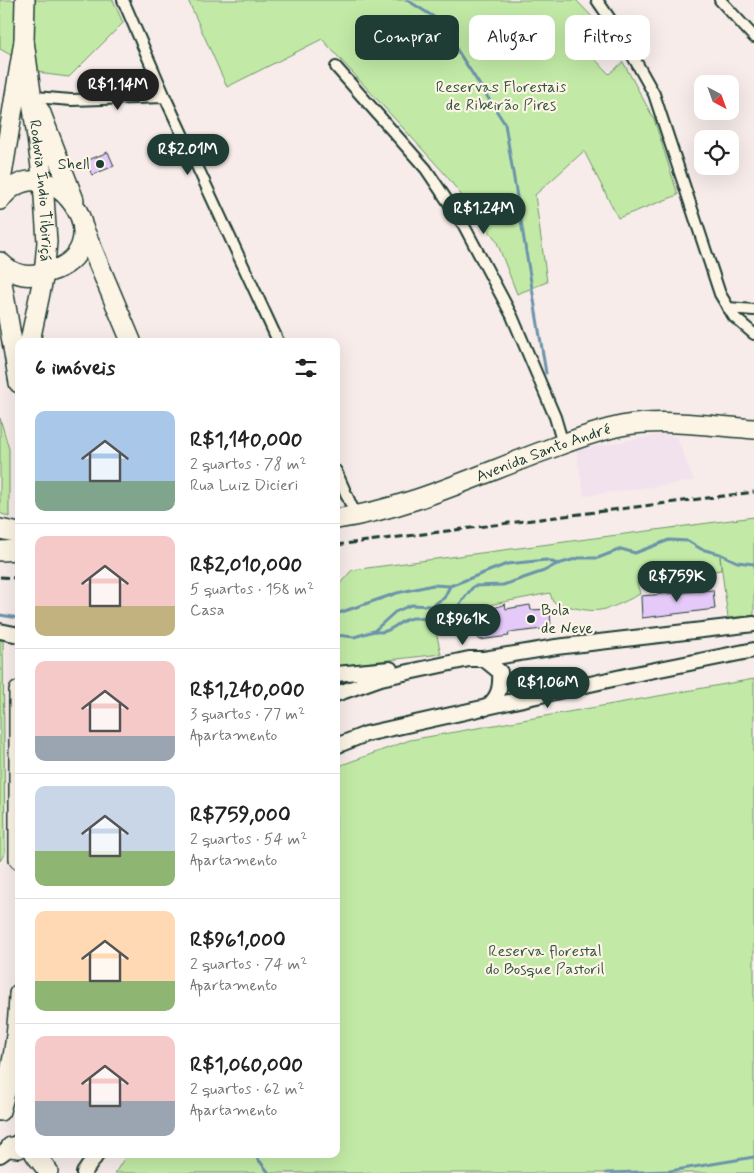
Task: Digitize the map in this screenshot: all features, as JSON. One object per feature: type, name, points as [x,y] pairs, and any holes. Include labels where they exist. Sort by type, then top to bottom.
[{"type":"highway","name":"Rodovia Índio Tibiriçá","points":[[0,187],[24,41],[24,0]]},
{"type":"highway","name":"Rodovia Índio Tibiriçá","points":[[24,41],[30,76],[31,105],[43,182],[47,242],[44,274],[31,338]]},
{"type":"highway","points":[[30,76],[38,105],[82,226],[130,338]]},
{"type":"highway","points":[[0,200],[11,188],[19,183],[43,182],[56,187],[75,204]]},
{"type":"highway","points":[[19,183],[35,191],[45,206]]},
{"type":"highway","points":[[39,302],[47,284],[67,265],[80,248],[82,226]]},
{"type":"highway","points":[[24,276],[35,266],[47,242]]},
{"type":"highway","points":[[0,262],[11,272],[24,276],[44,274],[67,265],[93,269],[107,282]]},
{"type":"highway","points":[[0,271],[15,359]]},
{"type":"highway","name":"Avenida Santo André","points":[[340,518],[419,499],[592,433],[629,425],[679,424],[754,429]]},
{"type":"highway","points":[[0,529],[15,533]]},
{"type":"highway","points":[[0,551],[15,550]]},
{"type":"highway","points":[[1,1107],[15,1044]]},
{"type":"main road","points":[[340,693],[381,678],[469,659],[484,659],[556,647],[754,624]]},
{"type":"main road","points":[[0,631],[15,634]]},
{"type":"main road","points":[[340,744],[366,734],[486,709],[634,674],[754,650]]},
{"type":"main road","points":[[484,659],[500,672],[497,698],[486,709]]},
{"type":"main road","points":[[340,674],[445,664]]},
{"type":"main road","points":[[84,1173],[94,1158]]},
{"type":"street","points":[[123,0],[165,98],[277,338]]},
{"type":"street","points":[[597,0],[631,52],[654,94],[664,119],[710,267],[728,308],[754,334]]},
{"type":"street","points":[[720,0],[754,37]]},
{"type":"street","points":[[336,67],[426,168],[463,224],[512,316],[555,417],[563,444]]},
{"type":"street","points":[[38,105],[71,100],[165,98]]},
{"type":"street","points":[[38,105],[71,100]]},
{"type":"street","points":[[728,308],[754,310]]},
{"type":"street","points":[[340,480],[356,516]]},
{"type":"shaded area","points":[[664,434],[677,437],[694,481],[584,496],[576,450]]},
{"type":"green space","points":[[0,0],[113,0],[123,23],[69,77],[45,74],[0,49]]},
{"type":"green space","name":"Reservas Florestais de Ribeirão Pires","points":[[188,0],[576,0],[590,15],[565,15],[565,60],[596,60],[609,74],[623,62],[654,119],[678,195],[618,218],[584,151],[535,195],[547,282],[517,294],[496,240],[445,174],[322,39],[227,87]]},
{"type":"green space","points":[[0,418],[9,449],[9,517],[0,513]]},
{"type":"green space","points":[[754,517],[754,615],[728,618],[720,556],[721,570],[637,582],[640,594],[606,609],[579,609],[553,602],[550,593],[433,618],[441,654],[340,666],[340,584],[352,570]]},
{"type":"green space","points":[[0,640],[3,640],[5,853],[0,861]]},
{"type":"green space","name":"Reserva florestal do Bosque Pastoril","points":[[754,679],[754,1173],[115,1173],[124,1158],[340,1158],[340,766],[410,740]]},
{"type":"building","name":"Shell","points":[[108,152],[114,166],[92,175],[86,161]]},
{"type":"building","points":[[713,590],[715,609],[642,618],[641,596]]},
{"type":"building","points":[[505,604],[506,609],[530,605],[531,610],[550,609],[551,628],[508,633],[509,636],[479,640],[475,615]]},
{"type":"waterway","points":[[407,0],[437,19],[505,124],[546,373]]},
{"type":"waterway","points":[[340,613],[397,593],[433,585],[450,586],[507,564],[546,560],[558,564],[579,558],[598,558],[621,549],[635,553],[669,540],[688,541],[701,549],[720,554],[737,562],[754,564]]},
{"type":"waterway","points":[[374,631],[385,631],[413,618],[441,620],[451,616],[474,586],[503,585],[544,571],[557,564]]},
{"type":"waterway","points":[[340,635],[354,637],[374,631],[395,612],[411,605],[431,606],[444,598],[450,586]]},
{"type":"waterway","points":[[0,615],[15,617]]},
{"type":"waterway","points":[[606,1173],[670,1171],[754,1157]]},
{"type":"waterway","points":[[257,1158],[269,1173]]},
{"type":"railway","points":[[340,544],[754,492]]},
{"type":"railway","points":[[0,577],[15,578]]},
{"type":"place","name":"Shell","points":[[100,164]]},
{"type":"place","name":"Bola de Neve","points":[[531,619]]}]
